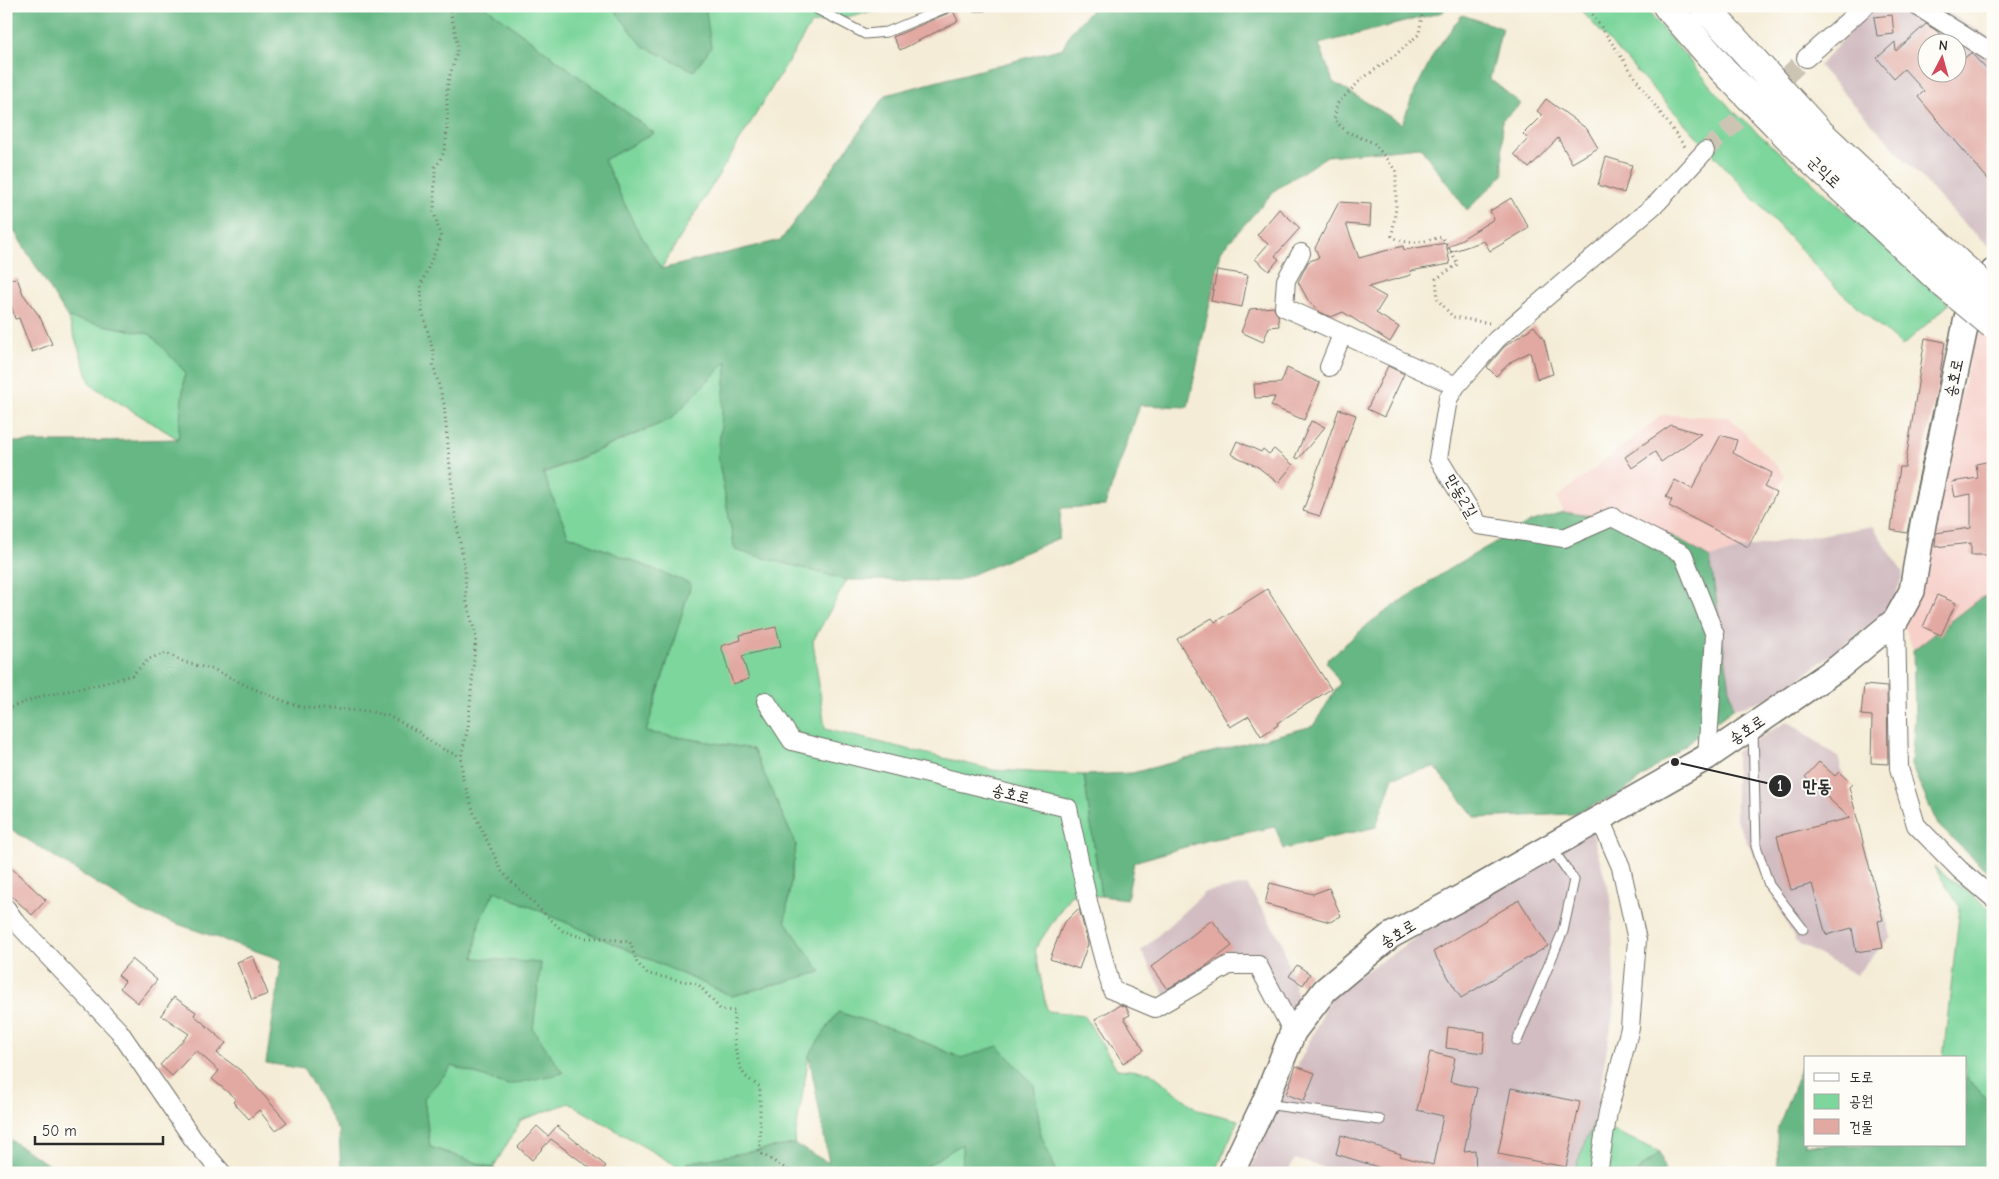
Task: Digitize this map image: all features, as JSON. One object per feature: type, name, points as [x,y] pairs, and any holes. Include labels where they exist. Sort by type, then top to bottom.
[{"type":"highway","name":"군익로","points":[[1667,6],[1723,70],[1810,159],[1951,273],[1993,294]]},
{"type":"highway","name":"군익로","points":[[1704,6],[1951,273],[1993,325]]},
{"type":"main road","name":"송호로","points":[[1231,1173],[1264,1104],[1293,1032],[1325,990],[1390,936],[1600,820],[1708,757],[1839,667],[1896,620],[1912,591],[1923,524],[1969,309],[1993,272]]},
{"type":"street","points":[[1806,58],[1865,6]]},
{"type":"street","points":[[1917,6],[1993,54]]},
{"type":"street","name":"만동2길","points":[[1700,156],[1658,202],[1497,339],[1456,386],[1448,398],[1438,458],[1479,525],[1564,538],[1612,517],[1683,554],[1715,635],[1708,757]]},
{"type":"street","points":[[1301,253],[1286,280],[1284,306],[1342,335],[1456,386]]},
{"type":"street","points":[[1329,367],[1342,335]]},
{"type":"street","points":[[1896,620],[1900,768],[1916,825],[1960,870],[1993,898]]},
{"type":"street","name":"송호로","points":[[766,701],[792,741],[1068,808],[1089,906],[1112,990],[1155,1008],[1229,965],[1258,965],[1293,1032]]},
{"type":"street","points":[[1598,1173],[1608,1112],[1630,1028],[1637,940],[1621,867],[1600,820]]},
{"type":"street","points":[[6,908],[15,920],[119,1030],[193,1139],[222,1173]]},
{"type":"lane","points":[[811,6],[865,34],[887,32],[950,6]]},
{"type":"lane","points":[[974,6],[983,6]]},
{"type":"lane","points":[[1753,726],[1756,846],[1769,886],[1803,929]]},
{"type":"lane","points":[[1517,1041],[1563,931],[1574,880],[1551,847]]},
{"type":"lane","points":[[1264,1104],[1380,1120]]},
{"type":"path","points":[[442,6],[450,10],[458,50],[450,68],[447,90],[447,132],[441,160],[435,167],[434,212],[441,238],[421,284],[422,311],[434,354],[433,364],[444,404],[454,508],[465,570],[466,599],[476,637],[468,727],[461,757],[463,779],[474,813],[502,872],[563,931],[584,938],[604,938],[630,942],[637,963],[648,974],[698,984],[721,1010],[735,1011],[732,1028],[738,1056],[745,1075],[760,1087],[760,1153],[792,1173]]},
{"type":"path","points":[[1419,6],[1422,15],[1420,34],[1362,79],[1337,104],[1334,120],[1347,132],[1374,143],[1396,171],[1396,207],[1392,236],[1399,241],[1407,243],[1442,238],[1458,264],[1436,279],[1438,300],[1453,317],[1490,323],[1497,339]]},
{"type":"path","points":[[1587,6],[1645,92],[1700,156]]},
{"type":"path","points":[[6,709],[42,696],[101,684],[132,675],[148,659],[166,653],[184,662],[215,670],[291,704],[306,708],[367,711],[388,716],[417,731],[436,746],[461,757]]},
{"type":"path","points":[[6,1167],[11,1173]]},
{"type":"shaded area","points":[[1873,6],[1939,6],[1993,40],[1993,249],[1963,223],[1819,66]]},
{"type":"shaded area","points":[[1984,326],[1993,334],[1993,593],[1979,599],[1913,650],[1905,628],[1973,345]]},
{"type":"shaded area","points":[[1662,415],[1729,417],[1785,475],[1748,547],[1710,558],[1651,524],[1563,512],[1557,498]]},
{"type":"shaded area","points":[[1873,526],[1903,573],[1892,607],[1779,695],[1733,709],[1710,558],[1748,547]]},
{"type":"shaded area","points":[[1788,721],[1838,757],[1891,936],[1856,975],[1796,942],[1736,819],[1736,752]]},
{"type":"shaded area","points":[[1592,831],[1611,900],[1615,1004],[1594,1122],[1573,1173],[1341,1173],[1295,1159],[1287,1173],[1249,1173],[1259,1145],[1333,993],[1429,929]]},
{"type":"shaded area","points":[[1247,885],[1281,940],[1301,1007],[1283,1034],[1244,955],[1172,1007],[1141,951],[1205,892]]},
{"type":"green space","points":[[6,6],[485,6],[654,133],[604,160],[633,222],[661,269],[781,240],[886,95],[1063,48],[1071,32],[1095,6],[1446,6],[1443,12],[1319,44],[1333,82],[1402,124],[1413,95],[1435,51],[1462,15],[1502,28],[1490,79],[1521,104],[1502,120],[1503,175],[1467,210],[1420,147],[1327,156],[1275,190],[1221,251],[1188,407],[1140,405],[1105,506],[1061,508],[1059,538],[957,581],[847,580],[735,550],[718,457],[727,361],[671,419],[543,473],[568,535],[691,584],[646,732],[753,749],[796,845],[785,921],[821,972],[732,996],[495,891],[479,922],[474,958],[541,963],[533,1029],[563,1073],[508,1085],[452,1066],[424,1098],[430,1147],[506,1173],[341,1173],[339,1132],[304,1069],[266,1063],[282,960],[140,911],[6,826],[6,442],[178,439],[185,372],[150,334],[68,318],[6,218]]},
{"type":"green space","points":[[485,6],[611,6],[643,45],[706,10],[695,6],[900,6],[811,24],[661,269],[633,222],[604,160],[654,133]]},
{"type":"green space","points":[[611,6],[695,6],[706,10],[711,47],[694,71],[643,46]]},
{"type":"green space","points":[[1577,6],[1643,6],[1731,109],[1949,304],[1902,346],[1835,287]]},
{"type":"green space","points":[[68,318],[150,334],[185,371],[178,439],[91,385]]},
{"type":"green space","points":[[727,361],[718,457],[735,550],[847,580],[813,641],[825,729],[993,770],[1084,775],[1101,896],[1071,894],[1035,949],[1047,1011],[1084,1015],[1117,1069],[1150,1072],[1198,1110],[1238,1120],[1215,1173],[1057,1173],[1041,1135],[1034,1085],[961,1058],[901,1032],[838,1012],[809,1055],[794,1144],[686,1163],[689,1173],[569,1103],[521,1120],[493,1168],[430,1147],[424,1098],[452,1066],[508,1085],[533,1029],[541,963],[474,958],[479,922],[495,891],[732,996],[820,972],[785,921],[796,845],[753,749],[646,732],[691,584],[568,535],[543,474],[671,419]]},
{"type":"green space","points":[[1563,512],[1651,524],[1710,558],[1733,709],[1620,794],[1572,814],[1476,818],[1434,767],[1393,777],[1376,827],[1284,849],[1275,827],[1209,840],[1134,862],[1127,899],[1101,896],[1084,775],[1132,773],[1313,726],[1340,683],[1326,661],[1372,621],[1449,569],[1530,522]]},
{"type":"green space","points":[[1993,593],[1993,877],[1938,825],[1911,765],[1915,717],[1913,650],[1979,599]]},
{"type":"green space","points":[[1934,867],[1993,911],[1993,1105],[1966,1077],[1966,1056],[1943,1056],[1960,907]]},
{"type":"green space","points":[[838,1012],[901,1032],[961,1058],[998,1046],[1034,1085],[1041,1135],[1057,1173],[963,1173],[962,1144],[915,1173],[689,1173],[686,1163],[794,1144],[829,1163],[809,1055]]},
{"type":"green space","points":[[1802,1066],[1804,1066],[1804,1146],[1966,1146],[1966,1077],[1993,1105],[1993,1173],[1778,1173],[1777,1130]]},
{"type":"green space","points":[[1594,1122],[1660,1152],[1636,1173],[1573,1173]]},
{"type":"green space","points":[[6,1137],[61,1173],[6,1173]]},
{"type":"green space","points":[[962,1144],[963,1173],[915,1173]]},
{"type":"green space","points":[[1660,1152],[1665,1173],[1636,1173]]},
{"type":"building","points":[[953,11],[958,21],[900,50],[893,37]]},
{"type":"building","points":[[1892,15],[1894,34],[1877,36],[1874,17]]},
{"type":"building","points":[[1926,24],[1938,32],[1917,32]]},
{"type":"building","points":[[1916,33],[1916,82],[1966,82],[1966,57],[1971,53],[1993,76],[1993,185],[1918,97],[1924,91],[1904,69],[1894,78],[1877,58],[1895,42],[1896,51]]},
{"type":"building","points":[[1546,99],[1587,129],[1598,148],[1572,163],[1558,138],[1529,168],[1514,154],[1528,139],[1523,134],[1542,115],[1537,111]]},
{"type":"building","points":[[1606,157],[1632,165],[1624,193],[1598,185]]},
{"type":"building","points":[[1511,198],[1529,228],[1490,251],[1484,241],[1451,252],[1449,247],[1494,219],[1490,211]]},
{"type":"building","points":[[1339,202],[1371,204],[1370,226],[1346,224],[1359,258],[1403,246],[1404,250],[1446,243],[1450,264],[1410,271],[1411,275],[1368,287],[1386,297],[1376,313],[1399,327],[1390,342],[1343,312],[1331,317],[1320,312],[1309,302],[1298,282],[1308,262],[1319,257],[1315,248]]},
{"type":"building","points":[[1279,209],[1300,228],[1275,256],[1279,259],[1269,271],[1255,259],[1268,244],[1257,235]]},
{"type":"building","points":[[1217,270],[1248,275],[1242,307],[1211,301]]},
{"type":"building","points":[[17,278],[23,294],[40,317],[52,344],[32,352],[19,318],[15,319],[6,286],[6,280]]},
{"type":"building","points":[[1274,307],[1278,315],[1279,326],[1269,327],[1263,342],[1241,332],[1250,309]]},
{"type":"building","points":[[1534,326],[1544,340],[1553,374],[1537,379],[1530,352],[1512,361],[1496,376],[1487,367],[1504,347]]},
{"type":"building","points":[[1925,338],[1945,342],[1938,386],[1907,533],[1891,530],[1900,467],[1905,467]]},
{"type":"building","points":[[1388,366],[1404,374],[1384,417],[1367,409]]},
{"type":"building","points":[[1287,368],[1320,383],[1304,420],[1271,406],[1275,397],[1255,398],[1254,384],[1281,383]]},
{"type":"building","points":[[1339,409],[1356,415],[1320,516],[1303,511]]},
{"type":"building","points":[[1311,421],[1325,427],[1298,459],[1295,457]]},
{"type":"building","points":[[1671,425],[1701,434],[1661,462],[1655,452],[1632,468],[1625,457]]},
{"type":"building","points":[[1721,435],[1737,440],[1733,453],[1772,473],[1764,487],[1776,493],[1748,547],[1669,506],[1672,500],[1666,497],[1675,480],[1692,489]]},
{"type":"building","points":[[1237,441],[1261,452],[1263,449],[1269,454],[1274,449],[1293,465],[1278,483],[1258,467],[1231,454]]},
{"type":"building","points":[[1991,461],[1993,475],[1993,555],[1971,555],[1971,543],[1935,547],[1936,533],[1971,528],[1971,494],[1955,497],[1952,482],[1978,478],[1976,464]]},
{"type":"building","points":[[1267,589],[1331,689],[1277,723],[1278,725],[1261,736],[1249,716],[1230,727],[1177,639],[1212,618],[1215,622]]},
{"type":"building","points":[[1937,595],[1956,603],[1941,635],[1923,627]]},
{"type":"building","points":[[776,627],[781,646],[742,656],[749,679],[733,684],[721,646],[741,640],[740,635]]},
{"type":"building","points":[[1864,685],[1887,687],[1888,764],[1871,763],[1872,716],[1861,715]]},
{"type":"building","points":[[1819,762],[1835,776],[1839,772],[1852,784],[1849,787],[1883,920],[1878,921],[1883,948],[1856,952],[1852,928],[1826,935],[1812,884],[1791,890],[1777,836],[1850,818],[1805,777]]},
{"type":"building","points":[[6,863],[46,900],[32,915],[6,891]]},
{"type":"building","points":[[1270,883],[1313,894],[1329,888],[1341,916],[1330,922],[1265,904]]},
{"type":"building","points":[[1519,900],[1548,946],[1461,998],[1433,952]]},
{"type":"building","points":[[1079,908],[1088,944],[1079,969],[1050,959],[1063,924]]},
{"type":"building","points":[[1212,920],[1232,946],[1206,966],[1167,989],[1151,967]]},
{"type":"building","points":[[253,956],[268,994],[252,1000],[237,962]]},
{"type":"building","points":[[132,959],[157,980],[138,1003],[120,988],[125,981],[118,975]]},
{"type":"building","points":[[1297,965],[1310,974],[1303,985],[1289,976]]},
{"type":"building","points":[[174,997],[196,1012],[194,1015],[226,1043],[217,1053],[244,1073],[287,1122],[275,1131],[259,1110],[249,1119],[233,1102],[236,1099],[212,1079],[219,1071],[196,1050],[172,1076],[160,1065],[189,1034],[161,1015]]},
{"type":"building","points":[[1120,1005],[1126,1007],[1130,1015],[1124,1018],[1144,1050],[1123,1063],[1095,1019]]},
{"type":"building","points":[[1448,1027],[1485,1032],[1483,1053],[1446,1048]]},
{"type":"building","points":[[1430,1052],[1455,1058],[1450,1082],[1477,1088],[1464,1151],[1475,1150],[1476,1173],[1397,1173],[1336,1154],[1341,1135],[1401,1154],[1400,1156],[1433,1165],[1443,1116],[1417,1110]]},
{"type":"building","points":[[1296,1066],[1315,1073],[1304,1101],[1286,1094]]},
{"type":"building","points":[[1511,1088],[1580,1102],[1566,1167],[1498,1154]]},
{"type":"building","points":[[537,1126],[548,1136],[557,1126],[606,1166],[600,1173],[597,1173],[551,1139],[532,1160],[518,1147]]},
{"type":"tunnel","points":[[1705,151],[1806,58]]},
{"type":"place","name":"만동","points":[[1675,762]]}]
